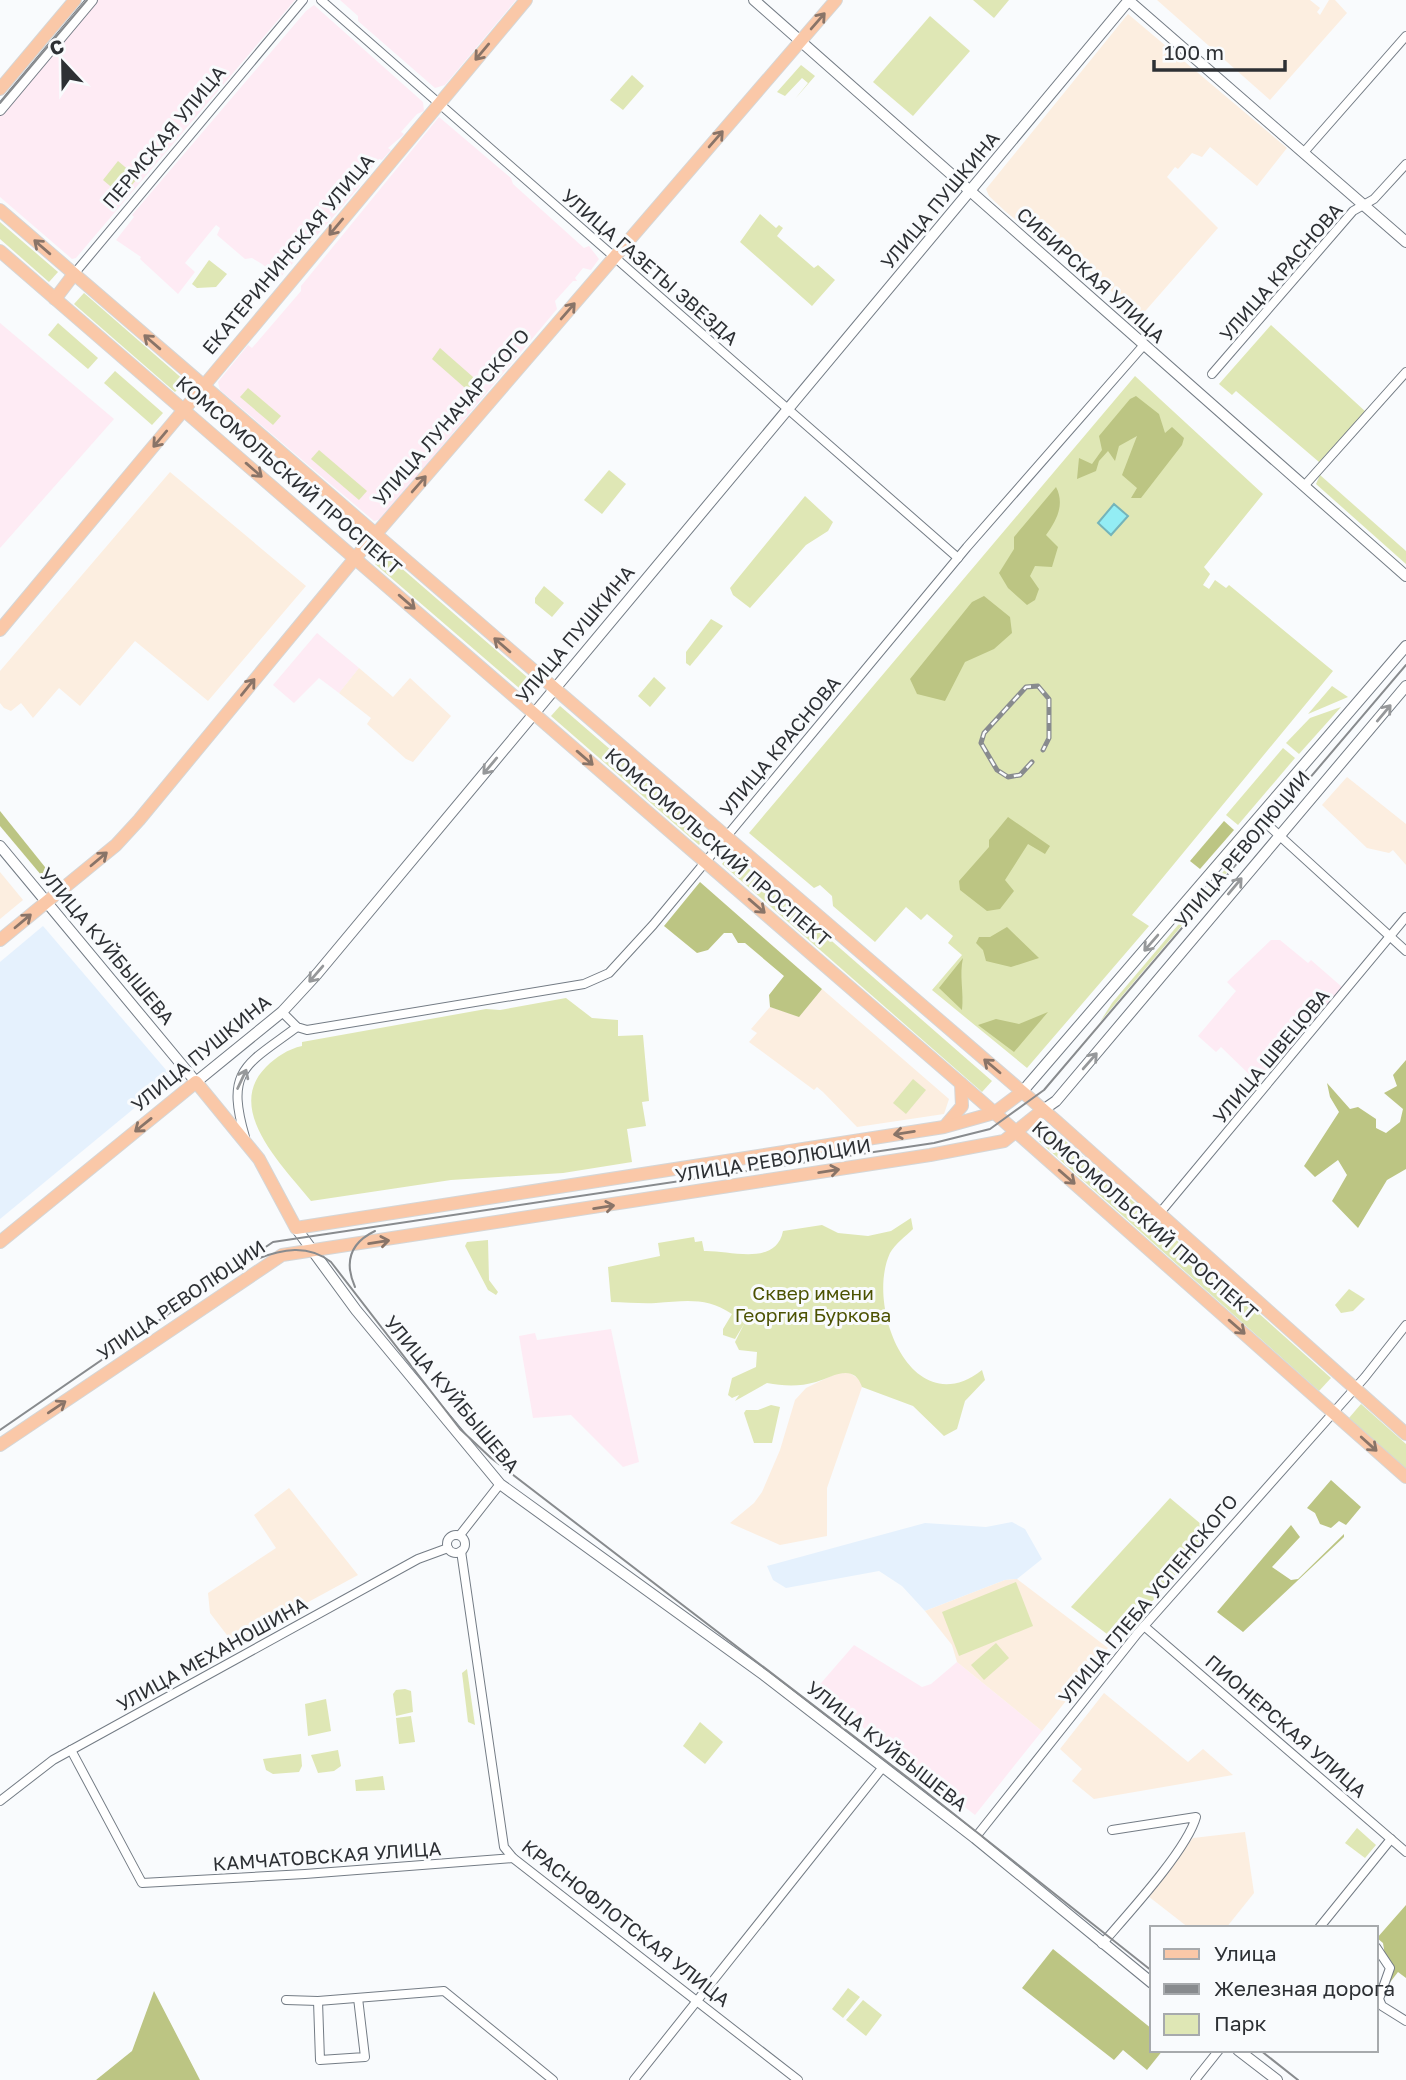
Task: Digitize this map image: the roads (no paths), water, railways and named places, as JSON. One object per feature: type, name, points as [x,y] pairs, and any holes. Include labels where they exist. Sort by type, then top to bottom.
[{"type":"main road","points":[[0,89],[75,0]]},
{"type":"main road","points":[[0,110],[92,0]]},
{"type":"main road","name":"ЕКАТЕРИНИНСКАЯ УЛИЦА","points":[[0,630],[526,0]]},
{"type":"main road","name":"СИБИРСКАЯ УЛИЦА","points":[[754,0],[1406,576]]},
{"type":"main road","name":"УЛИЦА ЛУНАЧАРСКОГО","points":[[0,940],[116,845],[139,820],[356,557],[836,0]]},
{"type":"main road","points":[[1129,0],[1406,242]]},
{"type":"main road","name":"УЛИЦА ПУШКИНА","points":[[0,1242],[282,1012],[317,974],[1129,0]]},
{"type":"main road","name":"КОМСОМОЛЬСКИЙ ПРОСПЕКТ","points":[[0,210],[1043,1110],[1406,1434]]},
{"type":"main road","name":"КОМСОМОЛЬСКИЙ ПРОСПЕКТ","points":[[0,251],[995,1113],[1406,1477]]},
{"type":"main road","name":"ПЕРМСКАЯ УЛИЦА","points":[[55,299],[74,274]]},
{"type":"main road","name":"УЛИЦА РЕВОЛЮЦИИ","points":[[296,1228],[944,1127],[995,1113],[1022,1092],[1406,646]]},
{"type":"main road","name":"УЛИЦА РЕВОЛЮЦИИ","points":[[0,1445],[282,1255],[930,1155],[1004,1141],[1056,1101],[1406,686]]},
{"type":"main road","name":"УЛИЦА КУЙБЫШЕВА","points":[[0,846],[247,1144],[267,1171],[296,1228],[312,1252],[500,1484],[661,1599],[883,1767],[1150,1981]]},
{"type":"main road","points":[[944,1127],[959,1113],[962,1106],[964,1093],[961,1084]]},
{"type":"main road","points":[[1241,2052],[1277,2080]]},
{"type":"street","name":"ПЕРМСКАЯ УЛИЦА","points":[[74,274],[303,0]]},
{"type":"street","name":"УЛИЦА ГАЗЕТЫ ЗВЕЗДА","points":[[321,0],[958,558]]},
{"type":"street","points":[[1305,151],[1406,36]]},
{"type":"street","name":"УЛИЦА КРАСНОВА","points":[[1212,374],[1353,211],[1374,199],[1406,164]]},
{"type":"street","name":"УЛИЦА КРАСНОВА","points":[[297,1027],[307,1030],[409,1014],[584,985],[600,979],[626,956],[958,558],[1143,346]]},
{"type":"street","points":[[1305,485],[1406,372]]},
{"type":"street","points":[[1259,817],[1406,951]]},
{"type":"street","name":"УЛИЦА ШВЕЦОВА","points":[[1159,1214],[1406,917]]},
{"type":"street","points":[[247,1144],[235,1104],[240,1078],[265,1050],[297,1027],[282,1012]]},
{"type":"street","name":"УЛИЦА ГЛЕБА УСПЕНСКОГО","points":[[975,1839],[1143,1626],[1406,1325]]},
{"type":"street","name":"УЛИЦА МЕХАНОШИНА","points":[[0,1801],[26,1778],[71,1751],[418,1559],[448,1548],[448,1538],[460,1535],[500,1484]]},
{"type":"street","points":[[448,1548],[455,1553],[461,1551],[466,1543],[460,1535]]},
{"type":"street","name":"КРАСНОФЛОТСКАЯ УЛИЦА","points":[[461,1551],[500,1839],[513,1858],[698,1999],[798,2080]]},
{"type":"street","name":"ПИОНЕРСКАЯ УЛИЦА","points":[[1143,1626],[1406,1852]]},
{"type":"street","name":"КАМЧАТОВСКАЯ УЛИЦА","points":[[71,1751],[142,1883],[313,1874],[513,1858]]},
{"type":"street","points":[[634,2080],[883,1767]]},
{"type":"street","points":[[1102,1944],[1171,1857],[1193,1827],[1196,1817],[1112,1830]]},
{"type":"street","points":[[1321,1926],[1391,1839]]},
{"type":"street","points":[[1378,1950],[1390,1968],[1379,2000],[1382,2006],[1406,2021]]},
{"type":"street","points":[[286,2000],[318,2001],[444,1991],[553,2080]]},
{"type":"street","points":[[318,2001],[320,2060],[365,2057],[358,1998]]},
{"type":"street","points":[[1195,2080],[1217,2052]]},
{"type":"water","points":[[1114,504],[1128,516],[1111,535],[1098,523]]},
{"type":"tram line","points":[[0,103],[87,0]]},
{"type":"tram line","points":[[0,1430],[273,1242],[934,1143],[990,1129],[1044,1090],[1406,665]]},
{"type":"tram line","points":[[355,1287],[350,1269],[352,1254],[360,1241],[375,1231]]},
{"type":"tram line","points":[[257,1259],[295,1250],[313,1253],[331,1262],[460,1429],[491,1458],[916,1784],[1150,1969]]},
{"type":"tram line","points":[[1263,2052],[1298,2080]]},
{"type":"railway","points":[[1032,762],[1020,775],[1008,777],[997,770],[981,743],[984,733],[1026,687],[1038,686],[1049,699],[1049,738],[1043,750]]},
{"type":"park label","name":"Сквер имени Георгия Буркова","points":[[813,1304]]}]
